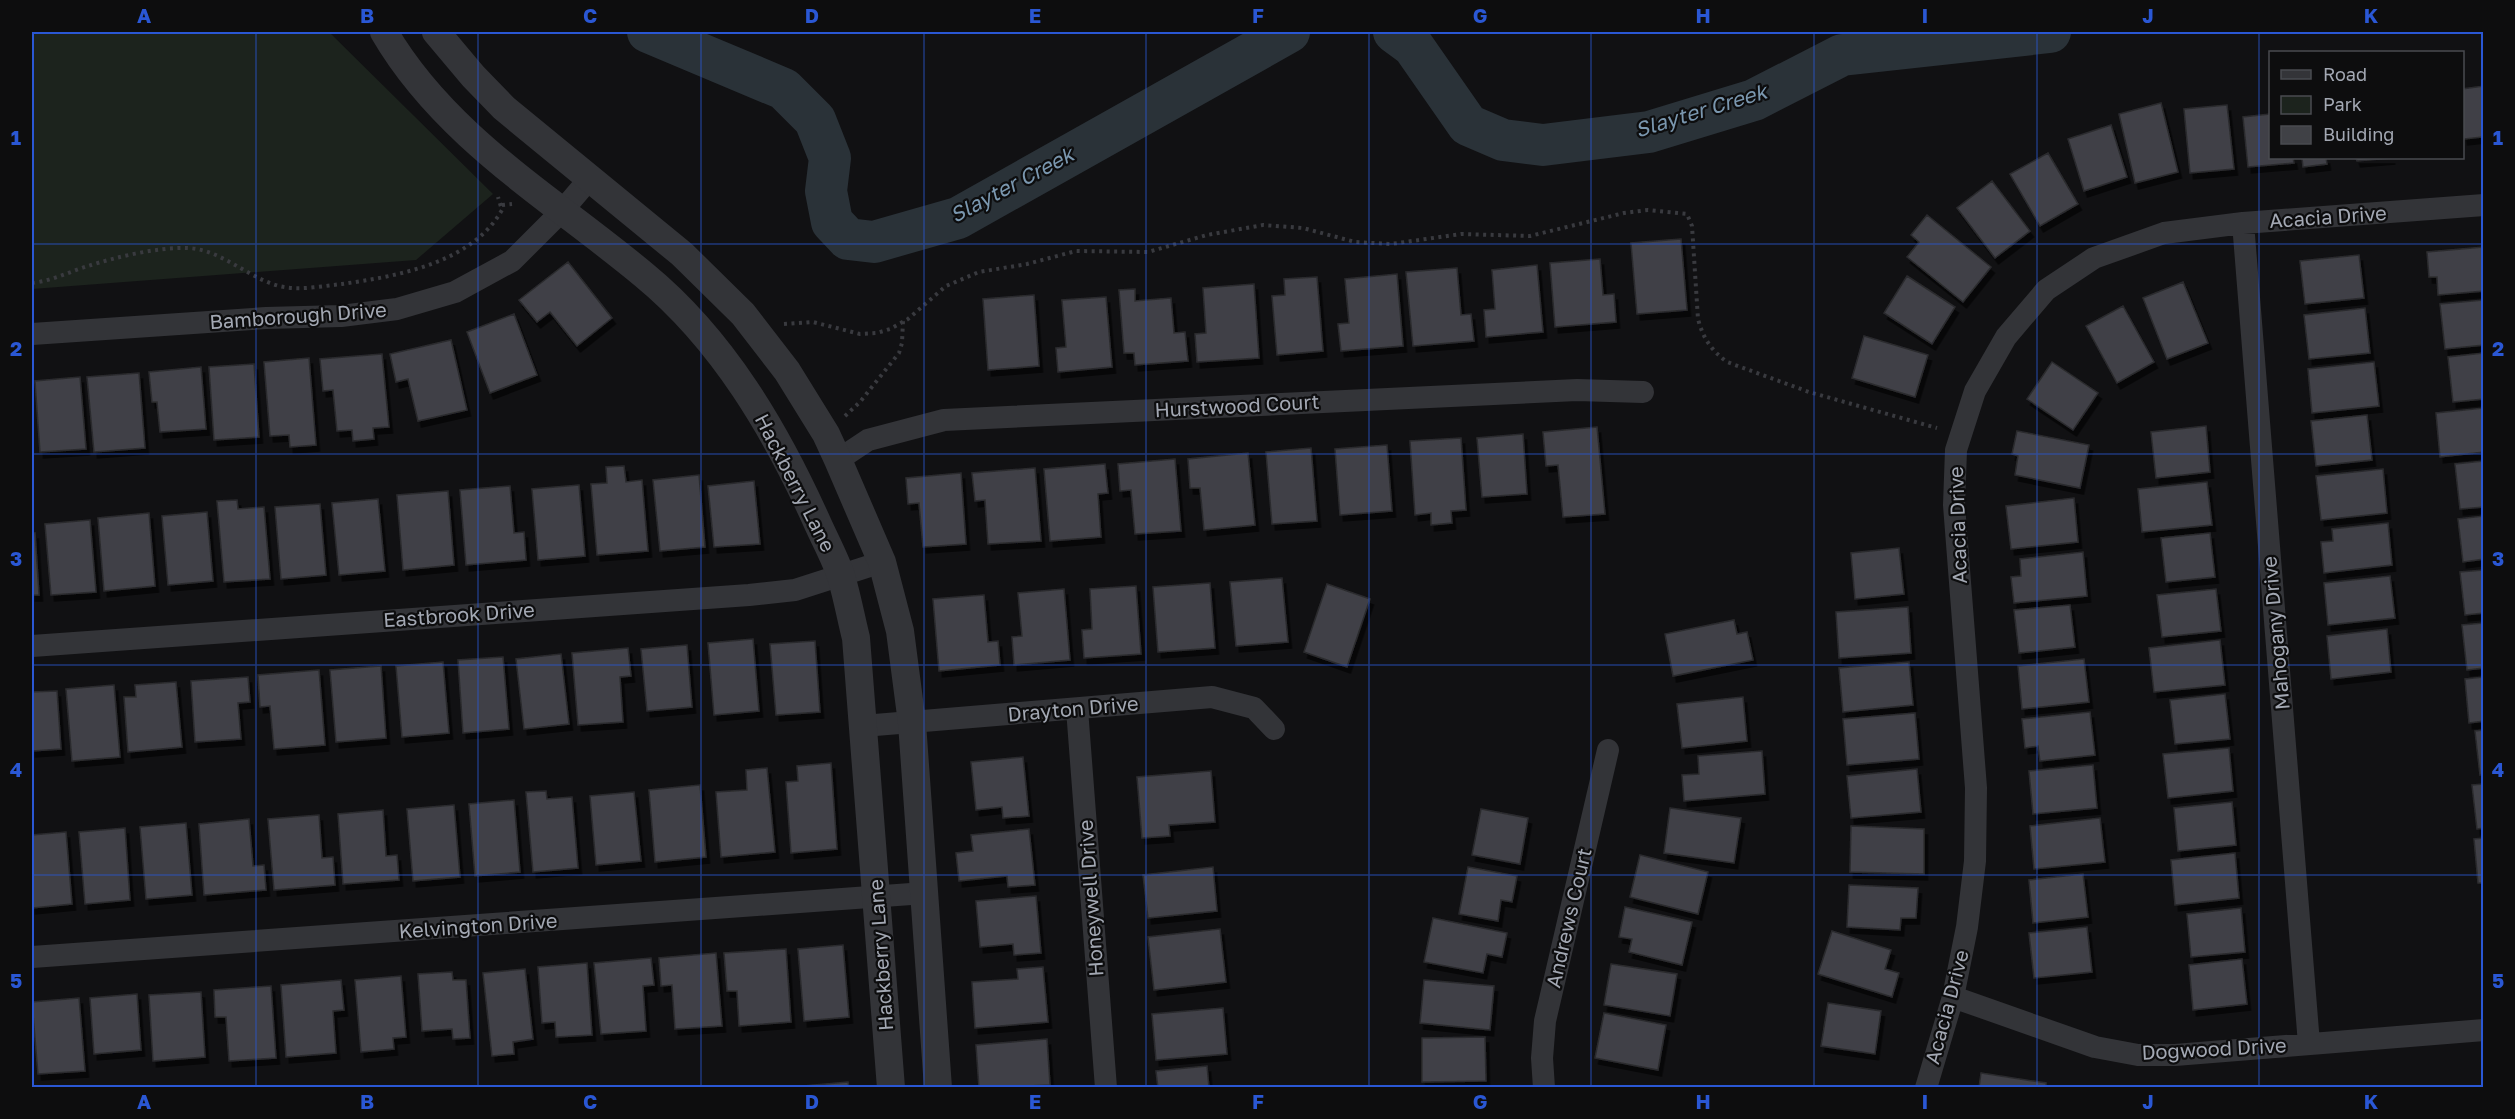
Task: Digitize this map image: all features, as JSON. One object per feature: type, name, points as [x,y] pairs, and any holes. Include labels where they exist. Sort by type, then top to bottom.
[{"type":"street","name":"Hackberry Lane","points":[[384,32],[428,93],[497,162],[646,276],[704,333],[752,399],[795,474],[841,575],[856,638],[891,1088]]},
{"type":"street","points":[[436,32],[504,108],[591,177],[682,254],[743,314],[787,371],[826,434],[882,562],[900,631],[912,723],[938,1088]]},
{"type":"street","name":"Bamborough Drive","points":[[32,334],[266,318],[341,316],[397,309],[455,292],[512,261],[562,211],[591,177]]},
{"type":"street","name":"Acacia Drive","points":[[1926,1088],[1953,997],[1967,927],[1975,861],[1976,788],[1954,505],[1956,450],[1975,391],[2006,337],[2046,290],[2094,258],[2164,233],[2243,223],[2484,205]]},
{"type":"street","name":"Mahogany Drive","points":[[2243,223],[2309,1044]]},
{"type":"street","name":"Hurstwood Court","points":[[838,460],[868,440],[945,420],[1577,390],[1643,392]]},
{"type":"street","name":"Eastbrook Drive","points":[[32,646],[749,595],[795,590],[882,562]]},
{"type":"street","name":"Drayton Drive","points":[[863,726],[1212,697],[1254,708],[1274,729]]},
{"type":"street","name":"Honeywell Drive","points":[[1077,709],[1106,1088]]},
{"type":"street","name":"Andrews Court","points":[[1544,1088],[1542,1058],[1545,1020],[1608,750]]},
{"type":"street","name":"Kelvington Drive","points":[[32,957],[925,893]]},
{"type":"street","name":"Dogwood Drive","points":[[1953,997],[2096,1047],[2138,1055],[2175,1055],[2484,1030]]},
{"type":"path","points":[[32,283],[108,260],[186,248],[215,255],[255,278],[283,286],[317,287],[394,275],[423,267],[447,256],[470,244],[486,232],[502,210],[498,197]]},
{"type":"path","points":[[774,327],[813,322],[860,334],[877,333],[890,329],[903,321],[946,286],[979,272],[1027,264],[1076,251],[1148,252],[1207,235],[1263,225],[1303,228],[1355,243],[1391,244],[1461,234],[1530,236],[1624,213],[1648,210],[1681,212],[1687,214],[1692,226],[1691,239],[1698,319],[1709,346],[1719,356],[1727,362],[1809,392],[1937,428]]},
{"type":"path","points":[[841,418],[860,402],[899,352],[902,343],[903,321]]},
{"type":"green space","points":[[32,32],[329,32],[493,194],[416,260],[32,289]]},
{"type":"building","points":[[2484,86],[2484,151],[2482,137],[2464,139],[2464,89]]},
{"type":"building","points":[[2161,103],[2178,172],[2135,183],[2119,114]]},
{"type":"building","points":[[2227,105],[2234,169],[2190,173],[2184,109]]},
{"type":"building","points":[[2269,114],[2269,159],[2293,159],[2294,163],[2248,167],[2243,117]]},
{"type":"building","points":[[2111,125],[2127,177],[2084,191],[2068,139]]},
{"type":"building","points":[[2048,153],[2078,204],[2040,226],[2010,174]]},
{"type":"building","points":[[2302,159],[2326,159],[2327,164],[2303,167]]},
{"type":"building","points":[[2356,159],[2380,159],[2357,161]]},
{"type":"building","points":[[1992,181],[2030,231],[1995,258],[1957,208]]},
{"type":"building","points":[[1927,215],[1991,267],[1963,302],[1907,257],[1919,242],[1911,235]]},
{"type":"building","points":[[1681,239],[1687,310],[1637,314],[1631,243]]},
{"type":"building","points":[[2484,247],[2484,291],[2438,295],[2437,277],[2429,277],[2427,252]]},
{"type":"building","points":[[2359,255],[2364,298],[2305,304],[2300,261]]},
{"type":"building","points":[[1600,259],[1603,295],[1614,294],[1616,322],[1555,327],[1550,263]]},
{"type":"building","points":[[568,262],[612,318],[577,346],[550,312],[537,322],[519,300]]},
{"type":"building","points":[[1537,265],[1543,332],[1486,337],[1484,310],[1495,309],[1492,270]]},
{"type":"building","points":[[1457,268],[1461,315],[1471,314],[1474,341],[1413,346],[1406,272]]},
{"type":"building","points":[[1397,274],[1403,346],[1341,351],[1338,324],[1349,323],[1345,279]]},
{"type":"building","points":[[1907,276],[1955,307],[1932,344],[1884,313]]},
{"type":"building","points":[[1317,277],[1323,351],[1277,355],[1272,296],[1285,295],[1284,279]]},
{"type":"building","points":[[2183,282],[2208,343],[2167,359],[2143,298]]},
{"type":"building","points":[[1254,284],[1259,358],[1197,362],[1195,334],[1206,333],[1203,288]]},
{"type":"building","points":[[1135,289],[1135,301],[1171,298],[1174,333],[1185,332],[1188,361],[1135,365],[1134,353],[1124,353],[1119,290]]},
{"type":"building","points":[[1034,295],[1039,366],[988,370],[983,299]]},
{"type":"building","points":[[1106,297],[1112,367],[1058,372],[1056,348],[1066,347],[1062,300]]},
{"type":"building","points":[[2484,300],[2484,345],[2445,349],[2440,304]]},
{"type":"building","points":[[2123,306],[2154,362],[2117,383],[2086,326]]},
{"type":"building","points":[[2365,308],[2370,353],[2309,359],[2304,315]]},
{"type":"building","points":[[514,314],[537,375],[490,393],[467,332]]},
{"type":"building","points":[[1864,336],[1928,355],[1915,397],[1852,378]]},
{"type":"building","points":[[451,340],[467,410],[418,421],[408,379],[396,382],[390,354]]},
{"type":"building","points":[[2484,353],[2484,399],[2453,402],[2448,357]]},
{"type":"building","points":[[382,354],[389,427],[373,428],[374,439],[353,441],[352,430],[337,431],[333,390],[323,391],[320,359]]},
{"type":"building","points":[[309,358],[316,445],[290,447],[289,435],[270,436],[264,362]]},
{"type":"building","points":[[2052,362],[2098,393],[2073,430],[2027,399]]},
{"type":"building","points":[[2374,362],[2379,406],[2312,413],[2308,369]]},
{"type":"building","points":[[254,364],[259,437],[214,440],[209,367]]},
{"type":"building","points":[[201,367],[206,429],[160,432],[157,402],[152,402],[149,372]]},
{"type":"building","points":[[139,373],[145,448],[94,452],[87,377]]},
{"type":"building","points":[[80,377],[86,449],[40,452],[35,381]]},
{"type":"building","points":[[2484,408],[2484,452],[2440,457],[2436,413]]},
{"type":"building","points":[[2367,415],[2372,460],[2316,466],[2311,421]]},
{"type":"building","points":[[2206,426],[2210,472],[2156,478],[2151,432]]},
{"type":"building","points":[[1597,427],[1605,514],[1563,517],[1558,465],[1546,466],[1543,432]]},
{"type":"building","points":[[2017,431],[2089,445],[2080,488],[2015,475],[2018,456],[2012,454]]},
{"type":"building","points":[[1523,434],[1527,494],[1482,497],[1477,438]]},
{"type":"building","points":[[1461,438],[1466,510],[1451,511],[1452,523],[1431,525],[1431,513],[1415,515],[1410,441]]},
{"type":"building","points":[[1387,445],[1392,511],[1340,515],[1335,449]]},
{"type":"building","points":[[1311,448],[1317,521],[1272,524],[1266,452]]},
{"type":"building","points":[[1248,453],[1255,525],[1204,530],[1200,488],[1190,488],[1188,459]]},
{"type":"building","points":[[1175,459],[1181,531],[1135,534],[1131,490],[1120,491],[1118,464]]},
{"type":"building","points":[[2484,461],[2484,507],[2460,509],[2455,464]]},
{"type":"building","points":[[1105,464],[1108,493],[1098,494],[1101,537],[1050,541],[1044,469]]},
{"type":"building","points":[[624,466],[626,482],[642,480],[648,551],[597,555],[591,484],[607,483],[606,467]]},
{"type":"building","points":[[1035,468],[1041,541],[988,544],[985,500],[975,501],[972,473]]},
{"type":"building","points":[[2383,469],[2387,513],[2321,520],[2316,476]]},
{"type":"building","points":[[961,473],[966,544],[923,547],[919,503],[908,504],[906,478]]},
{"type":"building","points":[[699,475],[705,547],[660,551],[653,480]]},
{"type":"building","points":[[754,481],[760,544],[714,547],[708,486]]},
{"type":"building","points":[[2207,482],[2212,525],[2142,532],[2138,489]]},
{"type":"building","points":[[579,485],[585,556],[538,560],[532,489]]},
{"type":"building","points":[[510,486],[514,533],[524,532],[526,560],[466,565],[460,490]]},
{"type":"building","points":[[448,491],[454,565],[403,570],[397,495]]},
{"type":"building","points":[[2074,498],[2078,542],[2011,549],[2006,506]]},
{"type":"building","points":[[378,499],[385,571],[339,575],[332,503]]},
{"type":"building","points":[[237,500],[238,509],[264,507],[270,579],[224,582],[217,501]]},
{"type":"building","points":[[320,504],[326,575],[281,579],[275,507]]},
{"type":"building","points":[[207,512],[213,581],[168,585],[162,516]]},
{"type":"building","points":[[149,513],[155,586],[104,591],[98,518]]},
{"type":"building","points":[[2484,516],[2484,559],[2463,562],[2458,519]]},
{"type":"building","points":[[90,520],[96,592],[51,595],[45,524]]},
{"type":"building","points":[[2388,523],[2392,565],[2324,573],[2321,542],[2333,541],[2332,529]]},
{"type":"building","points":[[32,533],[35,533],[39,595],[32,595]]},
{"type":"building","points":[[2210,533],[2215,577],[2166,582],[2161,538]]},
{"type":"building","points":[[1899,548],[1904,594],[1855,599],[1851,553]]},
{"type":"building","points":[[2083,552],[2087,596],[2014,603],[2011,577],[2021,576],[2020,559]]},
{"type":"building","points":[[2484,570],[2484,613],[2465,615],[2460,572]]},
{"type":"building","points":[[2390,576],[2395,618],[2328,625],[2324,583]]},
{"type":"building","points":[[1282,578],[1288,642],[1236,646],[1230,582]]},
{"type":"building","points":[[1210,583],[1215,648],[1158,652],[1153,587]]},
{"type":"building","points":[[1327,584],[1370,599],[1347,667],[1304,652]]},
{"type":"building","points":[[1136,586],[1141,654],[1084,658],[1082,630],[1092,629],[1090,589]]},
{"type":"building","points":[[1064,589],[1070,660],[1014,665],[1012,637],[1022,636],[1018,593]]},
{"type":"building","points":[[2216,589],[2221,631],[2162,637],[2157,595]]},
{"type":"building","points":[[984,595],[988,642],[998,641],[1000,665],[939,671],[933,599]]},
{"type":"building","points":[[2070,605],[2075,647],[2019,653],[2014,610]]},
{"type":"building","points":[[1908,607],[1911,653],[1839,658],[1836,612]]},
{"type":"building","points":[[1734,620],[1737,634],[1747,632],[1753,660],[1673,676],[1665,634]]},
{"type":"building","points":[[2484,623],[2484,668],[2467,670],[2462,625]]},
{"type":"building","points":[[2387,629],[2391,672],[2331,679],[2327,636]]},
{"type":"building","points":[[753,639],[759,711],[714,715],[708,643]]},
{"type":"building","points":[[2220,640],[2225,685],[2154,692],[2149,648]]},
{"type":"building","points":[[815,641],[820,712],[776,715],[770,644]]},
{"type":"building","points":[[687,645],[692,707],[647,711],[641,649]]},
{"type":"building","points":[[628,648],[631,676],[620,677],[623,722],[578,725],[572,653]]},
{"type":"building","points":[[561,654],[569,724],[524,729],[516,659]]},
{"type":"building","points":[[503,657],[509,729],[463,733],[458,660]]},
{"type":"building","points":[[2084,659],[2089,702],[2022,709],[2018,666]]},
{"type":"building","points":[[443,662],[449,733],[402,737],[396,666]]},
{"type":"building","points":[[1909,662],[1913,705],[1843,712],[1839,668]]},
{"type":"building","points":[[381,666],[386,738],[336,742],[330,670]]},
{"type":"building","points":[[319,670],[325,745],[274,749],[270,706],[260,707],[258,675]]},
{"type":"building","points":[[248,677],[250,702],[238,703],[241,739],[195,742],[191,681]]},
{"type":"building","points":[[2484,677],[2484,721],[2469,723],[2465,679]]},
{"type":"building","points":[[176,682],[182,747],[128,752],[124,697],[136,697],[135,685]]},
{"type":"building","points":[[114,685],[120,757],[72,761],[66,689]]},
{"type":"building","points":[[57,691],[61,749],[32,751],[32,692]]},
{"type":"building","points":[[2225,694],[2230,739],[2175,744],[2170,700]]},
{"type":"building","points":[[1743,697],[1747,741],[1682,748],[1677,704]]},
{"type":"building","points":[[2090,712],[2095,755],[2040,761],[2038,746],[2025,748],[2022,719]]},
{"type":"building","points":[[1915,713],[1919,759],[1847,765],[1843,719]]},
{"type":"building","points":[[2484,730],[2484,774],[2480,775],[2475,731]]},
{"type":"building","points":[[2229,748],[2233,791],[2168,798],[2163,754]]},
{"type":"building","points":[[1762,751],[1765,794],[1684,801],[1682,775],[1699,774],[1698,756]]},
{"type":"building","points":[[1023,757],[1029,816],[1003,818],[1002,807],[976,810],[971,762]]},
{"type":"building","points":[[831,763],[837,849],[791,853],[786,782],[798,781],[797,766]]},
{"type":"building","points":[[2093,765],[2097,808],[2033,814],[2029,771]]},
{"type":"building","points":[[767,768],[775,852],[721,857],[716,792],[747,790],[746,770]]},
{"type":"building","points":[[1917,769],[1921,812],[1851,818],[1847,776]]},
{"type":"building","points":[[1211,771],[1215,822],[1169,825],[1170,836],[1142,838],[1137,777]]},
{"type":"building","points":[[2484,784],[2484,828],[2477,829],[2472,785]]},
{"type":"building","points":[[700,785],[706,857],[655,862],[649,790]]},
{"type":"building","points":[[546,791],[547,799],[572,797],[578,868],[533,872],[526,792]]},
{"type":"building","points":[[634,792],[641,861],[596,865],[590,796]]},
{"type":"building","points":[[514,800],[520,872],[475,876],[469,804]]},
{"type":"building","points":[[2232,802],[2236,845],[2178,851],[2174,808]]},
{"type":"building","points":[[454,805],[460,877],[413,881],[407,809]]},
{"type":"building","points":[[1670,808],[1741,818],[1734,863],[1664,853]]},
{"type":"building","points":[[1481,809],[1528,818],[1520,864],[1472,855]]},
{"type":"building","points":[[383,810],[386,856],[397,855],[399,880],[343,884],[338,814]]},
{"type":"building","points":[[319,815],[322,858],[333,857],[335,885],[274,890],[268,819]]},
{"type":"building","points":[[2100,818],[2105,862],[2034,869],[2030,826]]},
{"type":"building","points":[[249,819],[253,866],[264,865],[266,890],[204,895],[199,824]]},
{"type":"building","points":[[186,823],[192,895],[146,899],[140,827]]},
{"type":"building","points":[[1851,826],[1924,829],[1924,874],[1850,872]]},
{"type":"building","points":[[125,828],[130,900],[85,904],[79,832]]},
{"type":"building","points":[[1029,829],[1035,885],[1008,887],[1007,876],[959,881],[956,853],[973,851],[971,835]]},
{"type":"building","points":[[66,832],[72,904],[32,908],[32,835]]},
{"type":"building","points":[[2484,838],[2484,883],[2478,883],[2474,839]]},
{"type":"building","points":[[2235,853],[2239,898],[2175,905],[2171,860]]},
{"type":"building","points":[[1640,855],[1708,872],[1698,914],[1630,897]]},
{"type":"building","points":[[1213,867],[1217,911],[1148,918],[1143,875]]},
{"type":"building","points":[[1468,867],[1517,876],[1512,902],[1501,900],[1498,921],[1459,914]]},
{"type":"building","points":[[2083,874],[2088,917],[2033,923],[2029,880]]},
{"type":"building","points":[[1849,885],[1918,888],[1916,918],[1901,918],[1900,930],[1847,927]]},
{"type":"building","points":[[1036,896],[1041,953],[1014,955],[1013,944],[980,947],[976,901]]},
{"type":"building","points":[[1625,907],[1692,922],[1682,965],[1629,952],[1632,939],[1619,937]]},
{"type":"building","points":[[2241,908],[2245,952],[2191,957],[2187,914]]},
{"type":"building","points":[[1433,918],[1507,933],[1502,957],[1487,954],[1483,973],[1424,962]]},
{"type":"building","points":[[2087,927],[2092,972],[2034,978],[2029,933]]},
{"type":"building","points":[[1220,929],[1226,982],[1154,990],[1148,937]]},
{"type":"building","points":[[1832,931],[1891,950],[1885,969],[1899,973],[1892,997],[1818,974]]},
{"type":"building","points":[[843,945],[849,1017],[804,1021],[798,949]]},
{"type":"building","points":[[786,949],[791,1022],[739,1026],[737,991],[727,991],[724,953]]},
{"type":"building","points":[[716,953],[722,1026],[675,1029],[672,985],[661,986],[659,958]]},
{"type":"building","points":[[651,958],[654,985],[643,986],[646,1031],[601,1034],[594,963]]},
{"type":"building","points":[[2242,959],[2247,1004],[2193,1010],[2189,965]]},
{"type":"building","points":[[587,963],[592,1035],[556,1037],[555,1022],[542,1023],[538,967]]},
{"type":"building","points":[[1611,964],[1677,974],[1670,1016],[1604,1005]]},
{"type":"building","points":[[1043,967],[1048,1022],[975,1028],[972,982],[1018,979],[1017,969]]},
{"type":"building","points":[[525,969],[533,1039],[513,1042],[514,1054],[492,1056],[483,973]]},
{"type":"building","points":[[452,972],[453,980],[466,980],[470,1038],[453,1039],[452,1029],[422,1031],[418,974]]},
{"type":"building","points":[[401,976],[406,1037],[393,1038],[394,1049],[361,1052],[355,980]]},
{"type":"building","points":[[341,980],[344,1010],[333,1011],[336,1053],[286,1057],[281,985]]},
{"type":"building","points":[[1424,980],[1494,986],[1490,1030],[1420,1023]]},
{"type":"building","points":[[271,986],[276,1058],[229,1061],[226,1017],[215,1017],[214,990]]},
{"type":"building","points":[[201,992],[205,1057],[153,1061],[149,995]]},
{"type":"building","points":[[137,994],[141,1050],[94,1054],[90,998]]},
{"type":"building","points":[[79,998],[85,1071],[38,1074],[32,1002]]},
{"type":"building","points":[[1828,1003],[1881,1011],[1875,1054],[1821,1046]]},
{"type":"building","points":[[1223,1008],[1227,1054],[1156,1060],[1152,1014]]},
{"type":"building","points":[[1604,1013],[1666,1025],[1658,1070],[1595,1058]]},
{"type":"building","points":[[1485,1037],[1486,1081],[1422,1082],[1422,1038]]},
{"type":"building","points":[[1047,1039],[1050,1085],[979,1088],[976,1045]]},
{"type":"building","points":[[1207,1066],[1209,1088],[1158,1088],[1156,1071]]},
{"type":"building","points":[[1981,1073],[2046,1083],[2046,1088],[1979,1088]]},
{"type":"building","points":[[848,1082],[849,1088],[804,1088],[804,1086]]},
{"type":"waterway","name":"Slayter Creek","points":[[648,32],[784,89],[815,120],[830,158],[826,191],[832,222],[848,239],[874,242],[958,218],[1289,32]]},
{"type":"waterway","name":"Slayter Creek","points":[[1394,32],[1413,46],[1468,125],[1503,140],[1543,145],[1649,132],[1754,100],[1842,55],[2050,32]]}]
